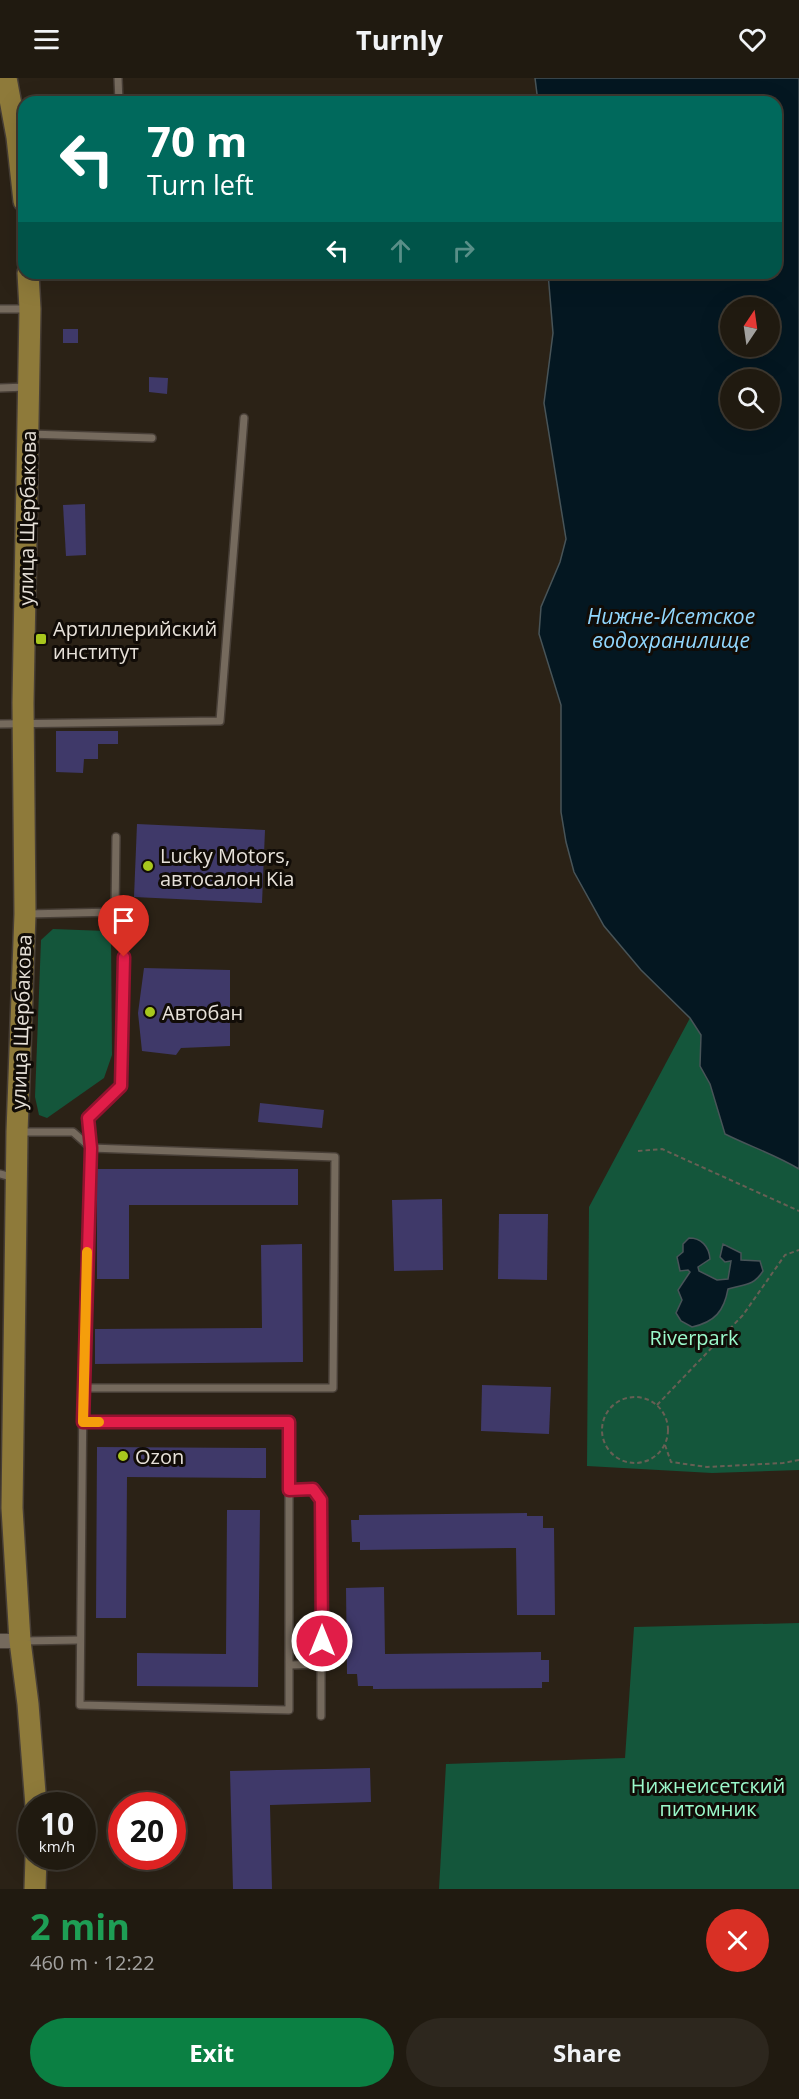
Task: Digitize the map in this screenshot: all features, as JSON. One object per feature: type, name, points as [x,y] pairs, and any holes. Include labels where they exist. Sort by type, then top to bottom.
[{"type":"main road","points":[[6,78],[18,153]]},
{"type":"main road","name":"улица Щербакова","points":[[28,279],[30,309],[23,723],[25,914],[17,1132],[8,1176],[12,1508],[10,1641],[28,1704],[35,1792]]},
{"type":"main road","points":[[35,1889],[36,1870]]},
{"type":"lane","points":[[118,78],[119,96]]},
{"type":"lane","points":[[0,309],[30,309]]},
{"type":"lane","points":[[0,388],[29,387]]},
{"type":"lane","points":[[0,724],[220,721],[244,418]]},
{"type":"lane","points":[[28,434],[152,438]]},
{"type":"lane","points":[[83,1422],[289,1422],[289,1710],[80,1705],[83,1388],[91,1148],[88,1118],[121,1086],[124,936],[115,912],[116,837]]},
{"type":"lane","points":[[25,914],[115,912]]},
{"type":"lane","points":[[17,1132],[73,1132],[91,1148],[335,1157],[333,1388],[83,1388]]},
{"type":"lane","points":[[289,1490],[313,1489],[321,1500],[321,1716]]},
{"type":"lane","points":[[10,1641],[79,1640]]},
{"type":"lane","points":[[290,1665],[322,1664]]},
{"type":"path","points":[[638,1151],[662,1149],[799,1211]]},
{"type":"path","points":[[657,1405],[743,1315],[785,1255],[799,1250]]},
{"type":"path","points":[[665,1443],[651,1458],[631,1463],[618,1459],[608,1449],[602,1437],[602,1423],[608,1410],[618,1401],[631,1397],[645,1398],[657,1405],[666,1423],[665,1443],[671,1462],[707,1467],[799,1460]]},
{"type":"green space","points":[[53,929],[106,931],[111,937],[112,1055],[104,1078],[47,1118],[39,1115],[35,1097],[41,940]]},
{"type":"green space","name":"Riverpark","points":[[690,1018],[701,1035],[700,1066],[710,1084],[725,1133],[799,1169],[799,1470],[712,1473],[587,1466],[589,1207]]},
{"type":"green space","name":"Нижнеисетский питомник","points":[[799,1623],[799,1889],[439,1889],[446,1764],[625,1758],[634,1627]]},
{"type":"water","name":"Нижне-Исетское водохранилище","points":[[535,78],[799,78],[799,1169],[725,1134],[710,1084],[700,1066],[701,1035],[690,1018],[641,970],[604,926],[574,872],[561,812],[561,705],[539,634],[541,607],[560,562],[566,539],[544,403],[553,333],[548,279],[782,279],[782,96],[537,96]]},
{"type":"water","points":[[689,1238],[701,1241],[709,1254],[710,1259],[698,1267],[699,1271],[717,1280],[728,1279],[731,1261],[725,1262],[720,1257],[723,1244],[741,1253],[741,1260],[760,1261],[763,1271],[755,1280],[728,1289],[724,1304],[717,1314],[707,1322],[692,1327],[681,1321],[676,1313],[682,1300],[678,1290],[690,1272],[680,1271],[677,1257],[683,1252],[683,1244]]},
{"type":"building","points":[[63,329],[78,329],[78,343],[63,343]]},
{"type":"building","points":[[149,377],[168,378],[167,394],[149,392]]},
{"type":"building","points":[[85,504],[86,555],[66,556],[63,505]]},
{"type":"building","points":[[56,731],[118,731],[118,744],[98,744],[98,759],[84,759],[83,773],[56,772]]},
{"type":"building","points":[[137,824],[265,830],[262,903],[134,897]]},
{"type":"building","points":[[144,968],[230,970],[230,1046],[181,1048],[176,1055],[142,1051],[138,1013]]},
{"type":"building","points":[[260,1103],[324,1110],[322,1128],[258,1122]]},
{"type":"building","points":[[97,1169],[298,1169],[298,1205],[129,1205],[129,1279],[97,1279]]},
{"type":"building","points":[[442,1199],[443,1270],[394,1271],[392,1200]]},
{"type":"building","points":[[499,1214],[548,1214],[547,1280],[498,1279]]},
{"type":"building","points":[[302,1244],[303,1362],[95,1364],[95,1329],[262,1328],[261,1245]]},
{"type":"building","points":[[482,1385],[551,1387],[549,1434],[481,1431]]},
{"type":"building","points":[[97,1447],[266,1448],[266,1478],[127,1477],[126,1618],[96,1618]]},
{"type":"building","points":[[227,1510],[260,1510],[258,1687],[137,1686],[137,1653],[226,1654]]},
{"type":"building","points":[[527,1513],[527,1516],[543,1516],[543,1528],[554,1528],[555,1615],[517,1615],[516,1548],[360,1550],[360,1542],[352,1542],[351,1520],[359,1520],[359,1515]]},
{"type":"building","points":[[384,1587],[385,1654],[541,1652],[541,1660],[549,1660],[549,1682],[542,1682],[542,1688],[373,1689],[373,1686],[358,1686],[357,1674],[347,1674],[346,1588]]},
{"type":"building","points":[[370,1768],[371,1802],[270,1805],[272,1889],[233,1889],[230,1771]]},
{"type":"slow traffic","points":[[87,1252],[83,1422],[99,1422]]},
{"type":"place","name":"Артиллерийский институт","points":[[41,639]]},
{"type":"place","name":"Lucky Motors, автосалон Kia","points":[[148,866]]},
{"type":"place","name":"Автобан","points":[[150,1012]]},
{"type":"place","name":"Ozon","points":[[123,1456]]},
{"type":"route","points":[[124,957],[121,1086],[88,1118],[91,1148],[83,1422],[289,1422],[289,1490],[313,1489],[321,1500],[322,1641]]}]
